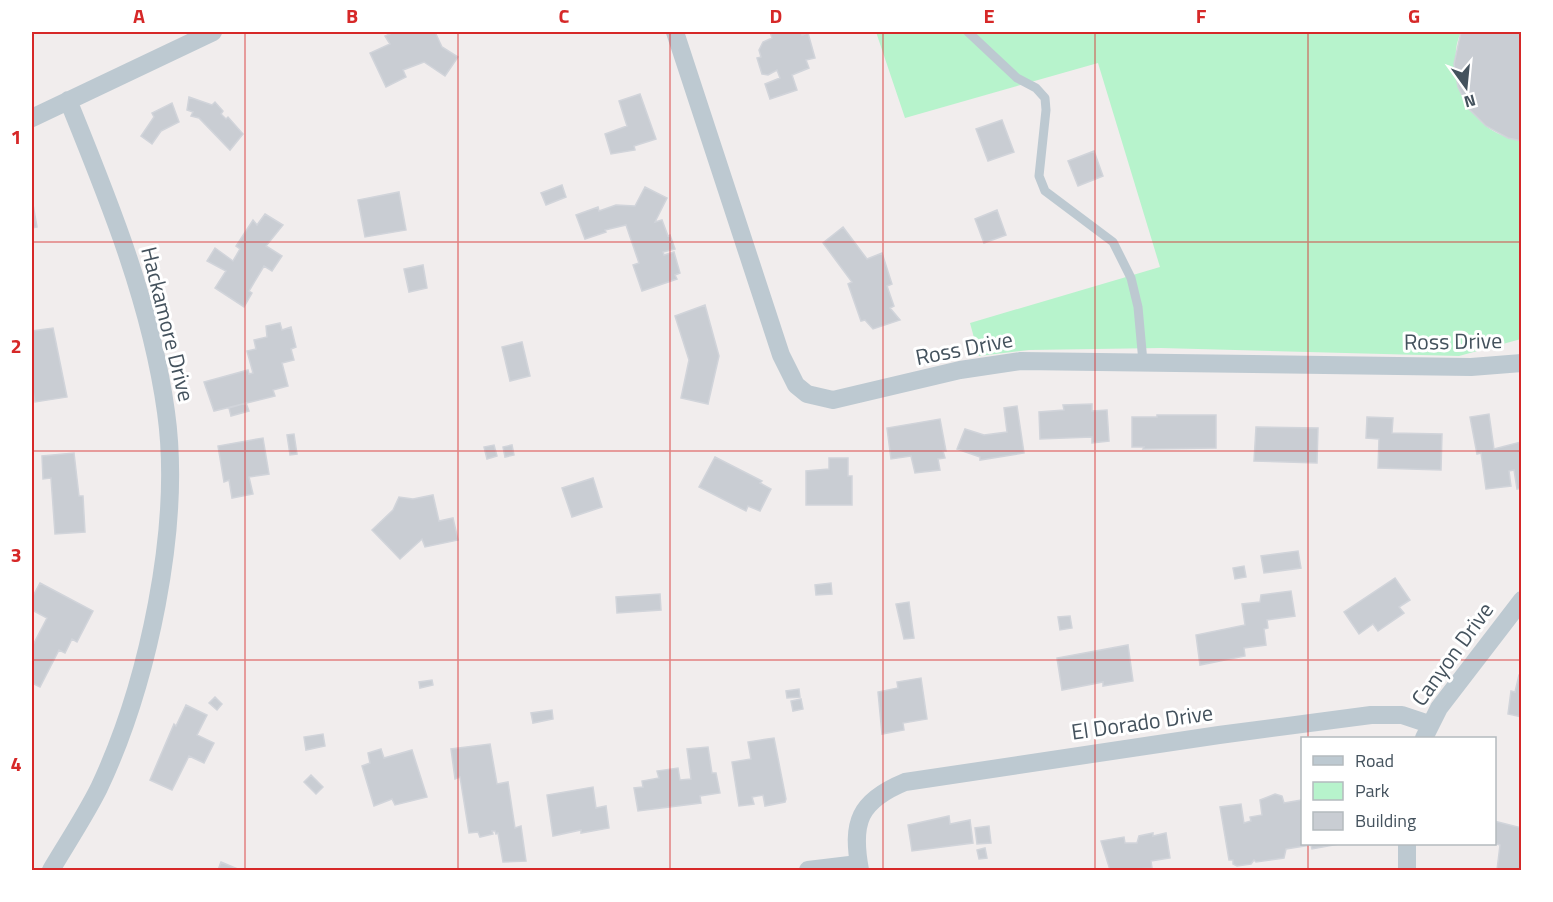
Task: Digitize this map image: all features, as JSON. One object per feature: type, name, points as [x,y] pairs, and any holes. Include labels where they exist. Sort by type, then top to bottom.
[{"type":"street","points":[[32,118],[213,32]]},
{"type":"street","name":"Ross Drive","points":[[675,32],[781,355],[796,385],[807,394],[834,400],[994,364],[1054,360],[1472,367],[1521,363]]},
{"type":"street","name":"Hackamore Drive","points":[[51,870],[97,790],[129,708],[148,641],[158,593],[169,503],[167,413],[158,361],[111,204],[68,100]]},
{"type":"street","name":"Canyon Drive","points":[[1426,731],[1521,600]]},
{"type":"street","name":"El Dorado Drive","points":[[859,867],[856,834],[866,805],[889,789],[923,778],[1162,743],[1386,714],[1414,717],[1426,731]]},
{"type":"street","points":[[1407,845],[1407,870]]},
{"type":"street","points":[[808,870],[859,867]]},
{"type":"lane","points":[[968,32],[1009,71],[1036,88],[1045,98],[1046,111],[1039,176],[1045,191],[1113,242],[1131,278],[1138,307],[1143,362]]},
{"type":"green space","points":[[876,32],[1461,32],[1456,51],[1456,63],[1470,105],[1481,122],[1489,128],[1508,138],[1521,141],[1521,339],[1459,356],[1161,348],[1029,350],[979,356],[970,323],[1160,267],[1098,63],[905,118]]},
{"type":"building","points":[[394,32],[435,32],[442,47],[458,57],[445,76],[424,62],[403,70],[406,77],[386,87],[370,53],[390,44],[385,36]]},
{"type":"building","points":[[770,32],[801,32],[802,35],[808,33],[815,58],[806,60],[809,68],[792,75],[797,90],[770,99],[765,84],[780,78],[777,70],[768,75],[762,74],[757,58],[761,57],[759,50],[763,42],[772,38]]},
{"type":"building","points":[[1461,32],[1522,32],[1522,141],[1508,138],[1486,126],[1469,109],[1458,87],[1454,64]]},
{"type":"building","points":[[640,94],[656,139],[634,146],[635,150],[611,154],[605,134],[627,126],[619,101]]},
{"type":"building","points":[[189,97],[212,105],[215,102],[223,111],[221,114],[226,119],[228,117],[243,134],[230,150],[199,118],[191,116],[193,112],[187,110]]},
{"type":"building","points":[[172,103],[179,122],[161,131],[152,144],[141,136],[154,117],[152,113]]},
{"type":"building","points":[[1002,120],[1014,152],[988,161],[976,129]]},
{"type":"building","points":[[1094,151],[1103,176],[1078,186],[1068,161]]},
{"type":"building","points":[[562,185],[566,197],[546,205],[541,193]]},
{"type":"building","points":[[645,187],[667,198],[655,222],[662,220],[668,236],[670,235],[675,249],[663,252],[664,255],[674,252],[680,273],[675,275],[677,279],[642,291],[633,265],[639,263],[626,225],[605,230],[606,232],[585,239],[576,215],[598,207],[599,211],[616,205],[635,206]]},
{"type":"building","points":[[399,192],[406,230],[365,237],[358,200]]},
{"type":"building","points":[[32,199],[37,227],[32,228]]},
{"type":"building","points":[[997,210],[1006,235],[984,243],[975,219]]},
{"type":"building","points":[[265,214],[283,225],[266,246],[282,256],[272,271],[264,266],[249,291],[252,293],[244,307],[215,288],[226,271],[207,261],[215,248],[233,261],[240,249],[236,246],[253,220],[257,225]]},
{"type":"building","points":[[843,227],[867,259],[882,253],[892,284],[887,286],[894,306],[890,308],[900,320],[873,329],[865,320],[861,321],[848,284],[852,282],[823,243]]},
{"type":"building","points":[[423,265],[427,288],[409,292],[404,269]]},
{"type":"building","points":[[705,305],[719,356],[708,404],[681,398],[689,360],[675,316]]},
{"type":"building","points":[[280,323],[282,330],[291,327],[296,347],[291,349],[294,360],[282,363],[288,386],[273,390],[275,396],[214,411],[204,382],[248,370],[249,374],[253,373],[247,351],[256,349],[254,340],[267,337],[266,326]]},
{"type":"building","points":[[53,328],[67,397],[35,402],[32,385],[32,331]]},
{"type":"building","points":[[522,342],[530,376],[510,381],[502,347]]},
{"type":"building","points":[[246,403],[249,411],[231,416],[229,408]]},
{"type":"building","points":[[1092,404],[1092,411],[1107,410],[1109,441],[1092,443],[1092,437],[1040,439],[1039,412],[1064,410],[1063,405]]},
{"type":"building","points":[[1017,406],[1024,453],[980,460],[980,457],[957,449],[965,429],[984,435],[1007,432],[1004,408]]},
{"type":"building","points":[[1489,414],[1494,449],[1521,442],[1522,437],[1522,488],[1517,489],[1514,470],[1509,471],[1511,486],[1486,489],[1481,453],[1477,454],[1470,417]]},
{"type":"building","points":[[1157,415],[1216,415],[1216,448],[1143,449],[1144,447],[1132,447],[1132,417],[1157,417]]},
{"type":"building","points":[[1367,417],[1393,418],[1392,433],[1442,434],[1441,470],[1378,468],[1379,439],[1366,438]]},
{"type":"building","points":[[940,419],[946,451],[943,451],[945,458],[938,459],[940,470],[915,473],[911,456],[891,459],[887,428]]},
{"type":"building","points":[[1256,427],[1318,428],[1317,463],[1254,461]]},
{"type":"building","points":[[294,434],[297,454],[290,455],[287,435]]},
{"type":"building","points":[[263,438],[269,474],[249,477],[253,494],[232,498],[229,480],[224,482],[218,446]]},
{"type":"building","points":[[494,445],[497,456],[487,459],[484,447]]},
{"type":"building","points":[[512,445],[514,455],[505,457],[503,447]]},
{"type":"building","points":[[74,453],[79,496],[83,496],[85,532],[55,534],[51,478],[43,479],[42,456]]},
{"type":"building","points":[[715,457],[762,481],[760,483],[771,489],[760,511],[748,506],[746,511],[699,487]]},
{"type":"building","points":[[829,458],[848,458],[848,476],[852,476],[852,505],[806,505],[806,471],[829,469]]},
{"type":"building","points":[[593,478],[602,507],[572,517],[562,488]]},
{"type":"building","points":[[433,495],[439,521],[453,518],[458,540],[425,547],[422,539],[400,559],[372,530],[393,510],[399,497],[413,499]]},
{"type":"building","points":[[1298,551],[1301,568],[1264,573],[1261,556]]},
{"type":"building","points":[[1244,566],[1246,577],[1235,579],[1233,568]]},
{"type":"building","points":[[1395,578],[1410,600],[1399,607],[1404,613],[1378,631],[1373,624],[1359,634],[1344,612]]},
{"type":"building","points":[[40,583],[93,611],[77,642],[72,639],[65,653],[59,650],[40,687],[32,683],[32,647],[47,618],[32,610],[32,598]]},
{"type":"building","points":[[831,583],[832,594],[816,595],[815,585]]},
{"type":"building","points":[[1291,591],[1295,616],[1267,620],[1268,628],[1264,629],[1266,645],[1244,648],[1245,656],[1200,665],[1196,635],[1245,625],[1242,604],[1260,602],[1261,595]]},
{"type":"building","points":[[660,594],[661,610],[617,613],[616,597]]},
{"type":"building","points":[[909,602],[914,638],[904,639],[896,604]]},
{"type":"building","points":[[1070,616],[1072,628],[1060,630],[1058,617]]},
{"type":"building","points":[[1128,645],[1133,681],[1103,686],[1103,682],[1062,690],[1057,658]]},
{"type":"building","points":[[1519,675],[1522,675],[1522,717],[1508,714],[1511,691],[1515,692]]},
{"type":"building","points":[[921,678],[927,719],[903,723],[904,730],[882,734],[878,692],[898,688],[897,682]]},
{"type":"building","points":[[432,680],[433,685],[420,688],[419,682]]},
{"type":"building","points":[[799,689],[800,697],[787,698],[786,691]]},
{"type":"building","points":[[215,697],[222,704],[217,710],[209,703]]},
{"type":"building","points":[[801,699],[803,709],[793,711],[791,701]]},
{"type":"building","points":[[186,705],[207,715],[197,735],[214,743],[204,763],[189,756],[172,790],[150,780],[174,724],[176,726]]},
{"type":"building","points":[[552,710],[553,719],[533,723],[531,713]]},
{"type":"building","points":[[323,734],[325,746],[306,750],[304,737]]},
{"type":"building","points":[[774,738],[785,802],[765,806],[763,795],[752,797],[754,804],[739,806],[732,762],[751,759],[748,742]]},
{"type":"building","points":[[490,744],[497,784],[508,782],[515,828],[521,826],[526,861],[503,862],[498,833],[496,834],[495,831],[492,831],[493,834],[480,837],[478,832],[469,833],[460,777],[455,779],[451,749]]},
{"type":"building","points":[[708,747],[712,773],[716,773],[720,793],[700,796],[701,803],[638,811],[634,788],[643,787],[642,781],[659,778],[657,771],[678,768],[680,780],[691,779],[687,749]]},
{"type":"building","points":[[381,749],[384,758],[412,750],[427,797],[395,805],[392,799],[374,806],[362,766],[370,763],[368,753]]},
{"type":"building","points":[[311,775],[323,787],[316,794],[304,782]]},
{"type":"building","points":[[593,787],[596,808],[606,806],[609,828],[581,833],[581,830],[553,836],[547,795]]},
{"type":"building","points":[[1275,794],[1282,796],[1284,803],[1301,800],[1301,845],[1311,845],[1286,849],[1284,858],[1256,862],[1254,860],[1251,864],[1237,866],[1233,864],[1233,860],[1229,860],[1220,807],[1241,804],[1244,823],[1251,821],[1250,817],[1262,815],[1260,800]]},
{"type":"building","points":[[949,816],[950,824],[970,820],[973,843],[912,851],[908,825]]},
{"type":"building","points":[[1496,822],[1522,828],[1522,870],[1497,870],[1500,845],[1496,844]]},
{"type":"building","points":[[989,826],[991,843],[977,844],[975,828]]},
{"type":"building","points":[[1153,833],[1153,836],[1166,833],[1170,858],[1151,861],[1152,868],[1110,870],[1101,841],[1124,837],[1125,843],[1137,843],[1139,836]]},
{"type":"building","points":[[1311,845],[1334,845],[1312,849]]},
{"type":"building","points":[[985,848],[987,858],[979,859],[977,850]]},
{"type":"building","points":[[221,862],[240,870],[218,870]]}]
